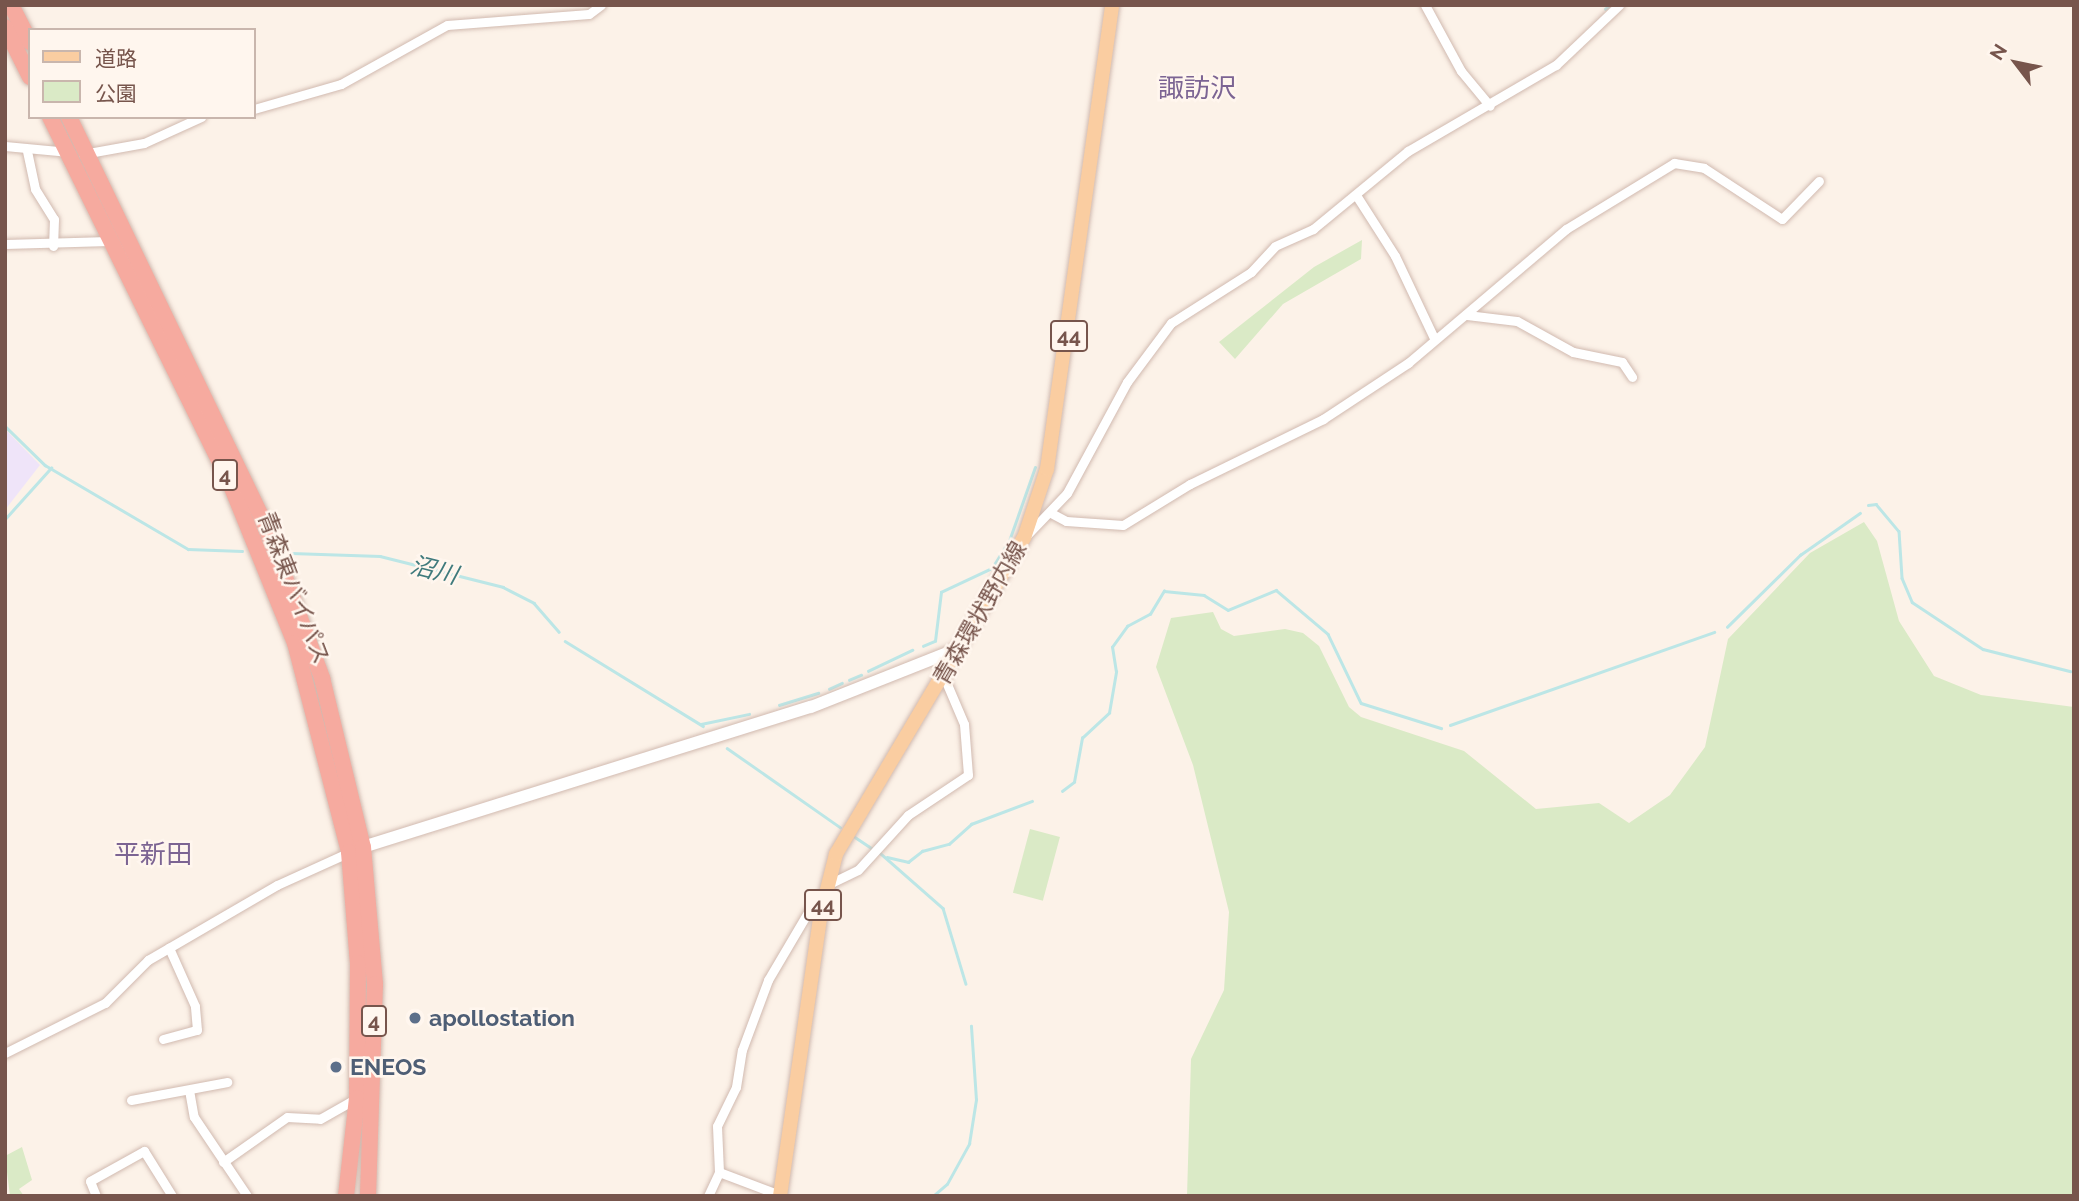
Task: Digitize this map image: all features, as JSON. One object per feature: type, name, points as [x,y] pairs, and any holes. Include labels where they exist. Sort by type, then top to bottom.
[{"type":"highway","points":[[11,5],[28,38]]},
{"type":"highway","points":[[5,27],[28,73]]},
{"type":"highway","name":"青森東バイパス","points":[[51,119],[259,550],[295,643],[356,849],[358,1098],[346,1196]]},
{"type":"highway","name":"青森東バイパス","points":[[70,119],[276,550],[322,678],[356,849],[375,984],[368,1196]]},
{"type":"main road","name":"青森環状野内線","points":[[780,1195],[825,891],[847,829],[944,677],[1024,538],[1058,417],[1112,5]]},
{"type":"street","points":[[256,108],[341,84],[447,25],[589,14],[601,5]]},
{"type":"street","points":[[1425,5],[1461,71],[1490,106]]},
{"type":"street","points":[[1024,538],[1051,513],[1083,469],[1127,382],[1171,323],[1356,195],[1408,151],[1490,106],[1517,83],[1556,65],[1619,5]]},
{"type":"street","points":[[5,146],[27,151],[66,151],[86,155],[144,143],[197,119]]},
{"type":"street","points":[[27,151],[35,188],[54,219],[53,246]]},
{"type":"street","points":[[1051,513],[1066,522],[1124,525],[1190,484],[1323,419],[1408,363],[1433,336],[1467,315],[1566,229],[1674,163],[1704,168],[1782,219],[1819,181]]},
{"type":"street","points":[[1356,195],[1395,256],[1433,336]]},
{"type":"street","points":[[5,244],[53,246],[109,241]]},
{"type":"street","points":[[1467,315],[1517,321],[1573,352],[1622,362],[1632,377]]},
{"type":"street","points":[[5,1053],[105,1003],[148,960],[321,859],[811,707],[960,648]]},
{"type":"street","points":[[708,1196],[719,1172],[718,1126],[736,1087],[742,1050],[768,980],[808,912],[825,891],[875,851],[908,815],[968,775],[964,724],[944,677]]},
{"type":"street","points":[[163,1039],[197,1030],[195,1006],[169,948]]},
{"type":"street","points":[[131,1100],[227,1082]]},
{"type":"street","points":[[189,1090],[194,1116],[247,1196]]},
{"type":"street","points":[[223,1162],[287,1117],[320,1119],[358,1098]]},
{"type":"street","points":[[96,1196],[90,1181],[144,1151],[172,1196]]},
{"type":"street","points":[[719,1172],[780,1195]]},
{"type":"shaded area","points":[[5,429],[40,465],[5,510]]},
{"type":"green space","points":[[1362,240],[1361,259],[1283,304],[1235,359],[1219,342],[1314,267]]},
{"type":"green space","points":[[1864,522],[1877,541],[1899,621],[1934,676],[1981,695],[2074,707],[2074,1196],[1187,1196],[1191,1059],[1224,990],[1229,912],[1193,765],[1156,667],[1171,618],[1213,612],[1221,629],[1234,636],[1285,629],[1303,633],[1319,646],[1349,707],[1361,717],[1464,751],[1536,809],[1599,803],[1629,823],[1670,795],[1705,747],[1728,639],[1810,553]]},
{"type":"green space","points":[[1030,829],[1060,837],[1043,901],[1013,893]]},
{"type":"green space","points":[[22,1147],[32,1180],[19,1189],[24,1196],[10,1196],[5,1156]]},
{"type":"waterway","points":[[1605,9],[1610,5]]},
{"type":"waterway","name":"沼川","points":[[5,426],[45,465],[188,549],[242,551]]},
{"type":"waterway","points":[[923,646],[935,641],[941,592],[992,568],[1009,541],[1035,467]]},
{"type":"waterway","points":[[5,519],[51,468]]},
{"type":"waterway","points":[[1868,505],[1876,504],[1899,531],[1902,578],[1912,602],[1983,649],[2070,671]]},
{"type":"waterway","points":[[1727,627],[1800,555],[1860,513]]},
{"type":"waterway","name":"沼川","points":[[291,553],[380,556],[503,587],[534,603],[559,632]]},
{"type":"waterway","points":[[1062,791],[1074,782],[1082,738],[1109,713],[1116,672],[1112,647],[1127,626],[1150,614],[1164,591],[1204,595],[1228,610],[1276,590],[1328,634],[1361,703],[1441,728]]},
{"type":"waterway","points":[[1450,725],[1714,632]]},
{"type":"waterway","name":"沼川","points":[[565,641],[703,726]]},
{"type":"waterway","points":[[868,671],[912,650]]},
{"type":"waterway","points":[[849,680],[861,675]]},
{"type":"waterway","points":[[829,689],[842,683]]},
{"type":"waterway","points":[[779,705],[818,693]]},
{"type":"waterway","points":[[701,724],[749,714]]},
{"type":"waterway","name":"沼川","points":[[727,748],[840,827]]},
{"type":"waterway","points":[[887,857],[908,862],[922,851],[949,844],[971,824],[1032,801]]},
{"type":"waterway","name":"沼川","points":[[855,837],[873,849]]},
{"type":"waterway","points":[[879,852],[943,908],[966,984]]},
{"type":"waterway","points":[[933,1196],[947,1184],[969,1144],[976,1100],[971,1026]]},
{"type":"place","name":"apollostation","points":[[415,1018]]},
{"type":"place","name":"ENEOS","points":[[336,1067]]},
{"type":"district","name":"諏訪沢","points":[[1197,89]]},
{"type":"district","name":"平新田","points":[[153,855]]}]
